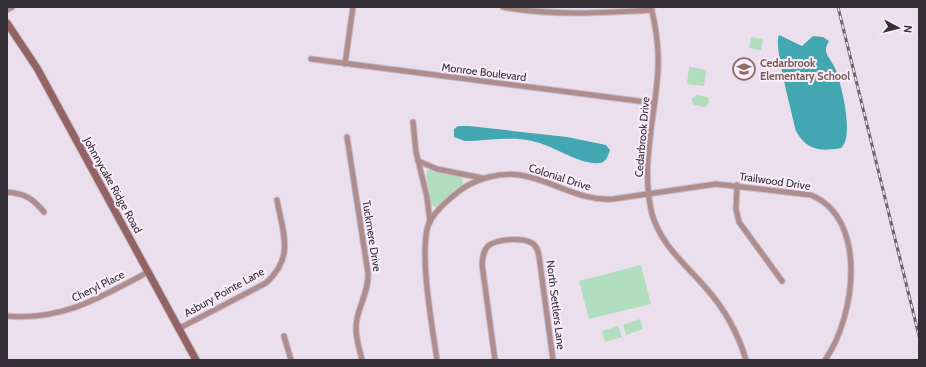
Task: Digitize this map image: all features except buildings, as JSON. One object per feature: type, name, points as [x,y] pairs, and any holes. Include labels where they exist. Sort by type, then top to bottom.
[{"type":"main road","name":"Johnnycake Ridge Road","points":[[7,23],[37,68],[196,360]]},
{"type":"street","points":[[7,10],[12,7]]},
{"type":"street","points":[[345,64],[353,7]]},
{"type":"street","points":[[503,7],[514,9],[580,12],[652,8]]},
{"type":"street","name":"Cedarbrook Drive","points":[[652,8],[656,30],[658,68],[646,169],[648,194],[653,216],[664,240],[688,270],[705,286],[726,315],[746,360]]},
{"type":"street","name":"Monroe Boulevard","points":[[311,59],[654,103]]},
{"type":"street","points":[[414,122],[418,161],[427,197],[430,222],[425,251],[425,268],[436,360]]},
{"type":"street","name":"Tuckmere Drive","points":[[347,137],[368,273],[367,290],[359,312],[356,326],[362,360]]},
{"type":"street","points":[[418,161],[443,170],[483,179]]},
{"type":"street","name":"Colonial Drive","points":[[430,222],[453,196],[470,184],[503,174],[529,176],[578,195],[596,199],[613,199],[648,194]]},
{"type":"street","name":"Trailwood Drive","points":[[648,194],[716,184],[737,185],[811,195],[822,199],[836,213],[846,238],[850,256],[851,280],[848,303],[842,327],[832,351],[825,360]]},
{"type":"street","points":[[737,185],[736,209],[739,222],[782,281]]},
{"type":"street","points":[[7,192],[24,195],[32,199],[44,212]]},
{"type":"street","name":"Asbury Pointe Lane","points":[[178,329],[266,283],[277,272],[284,258],[285,252],[276,200]]},
{"type":"street","name":"North Settlers Lane","points":[[495,360],[482,266],[483,253],[488,246],[493,243],[520,240],[533,243],[537,248],[553,360]]},
{"type":"street","name":"Cheryl Place","points":[[7,316],[33,317],[71,310],[92,302],[148,272]]},
{"type":"street","points":[[284,336],[291,360]]},
{"type":"green space","points":[[751,37],[763,39],[761,50],[749,48]]},
{"type":"green space","points":[[689,67],[706,70],[704,86],[687,84]]},
{"type":"green space","points":[[697,95],[708,97],[709,101],[707,106],[704,107],[693,105],[692,98]]},
{"type":"green space","points":[[431,169],[461,177],[463,182],[462,186],[437,208],[431,205],[426,175],[427,171]]},
{"type":"green space","points":[[641,265],[651,304],[589,319],[579,281]]},
{"type":"green space","points":[[640,319],[643,329],[626,335],[623,325]]},
{"type":"green space","points":[[618,326],[622,337],[605,342],[602,331]]},
{"type":"water","points":[[779,35],[802,46],[813,36],[823,37],[829,41],[826,51],[838,75],[846,110],[847,133],[845,142],[841,148],[827,150],[809,146],[796,131],[781,65],[778,41]]},
{"type":"water","points":[[458,126],[567,137],[606,145],[610,150],[603,162],[591,163],[575,158],[549,146],[532,141],[507,139],[465,141],[454,137],[454,129]]},
{"type":"railway","points":[[838,7],[919,336]]},
{"type":"place","name":"Cedarbrook Elementary School","points":[[744,69]]}]
